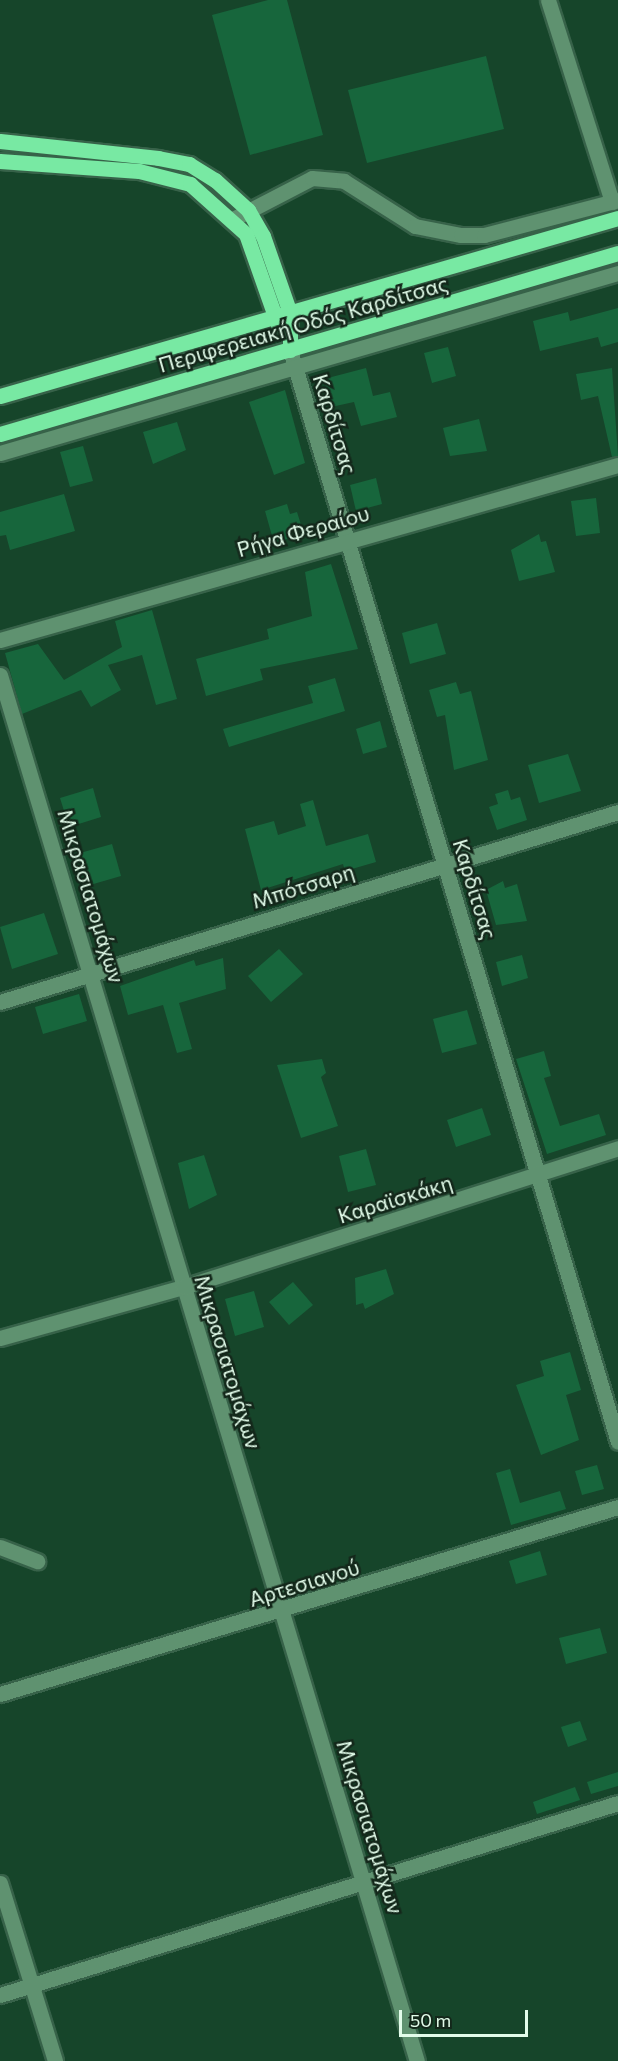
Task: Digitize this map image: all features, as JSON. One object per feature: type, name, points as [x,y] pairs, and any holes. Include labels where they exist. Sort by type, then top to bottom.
[{"type":"main road","points":[[0,141],[189,164],[248,210],[263,236],[290,313],[290,350]]},
{"type":"main road","points":[[0,161],[173,179],[190,184],[231,220],[255,253],[275,317],[290,350]]},
{"type":"main road","name":"Περιφερειακή Οδός Καρδίτσας","points":[[0,396],[618,218]]},
{"type":"main road","name":"Περιφερειακή Οδός Καρδίτσας","points":[[0,434],[618,253]]},
{"type":"street","points":[[231,220],[295,185],[327,177],[344,181],[415,226],[461,235],[484,235],[615,201],[548,0]]},
{"type":"street","points":[[0,453],[618,273]]},
{"type":"street","name":"Καρδίτσας","points":[[290,350],[349,539],[618,1442]]},
{"type":"street","name":"Ρήγα Φεραίου","points":[[0,640],[349,539],[618,465]]},
{"type":"street","name":"Μικρασιατομάχων","points":[[0,675],[93,971],[183,1287],[365,1882],[417,2061]]},
{"type":"street","name":"Μπότσαρη","points":[[0,1002],[93,971],[618,812]]},
{"type":"street","name":"Καραϊσκάκη","points":[[0,1338],[183,1287],[540,1175],[618,1148]]},
{"type":"street","name":"Αρτεσιανού","points":[[0,1694],[282,1612],[618,1507]]},
{"type":"street","points":[[0,1547],[37,1561]]},
{"type":"street","points":[[0,1995],[618,1803]]},
{"type":"street","points":[[0,1883],[55,2061]]},
{"type":"building","points":[[268,0],[287,0],[323,135],[250,155],[212,15]]},
{"type":"building","points":[[486,56],[504,129],[367,163],[348,90]]},
{"type":"building","points":[[618,308],[618,342],[601,347],[598,337],[540,351],[533,321],[568,312],[570,321]]},
{"type":"building","points":[[448,347],[456,376],[432,383],[424,353]]},
{"type":"building","points":[[366,368],[373,396],[390,392],[397,417],[361,426],[354,402],[331,407],[324,379]]},
{"type":"building","points":[[612,368],[618,456],[612,457],[598,396],[581,400],[576,374]]},
{"type":"building","points":[[285,390],[305,463],[274,475],[249,402]]},
{"type":"building","points":[[479,419],[487,451],[450,456],[443,428]]},
{"type":"building","points":[[177,422],[186,450],[153,464],[143,432]]},
{"type":"building","points":[[83,446],[93,481],[70,487],[60,452]]},
{"type":"building","points":[[376,478],[382,504],[356,511],[350,485]]},
{"type":"building","points":[[64,494],[75,531],[10,550],[6,535],[0,536],[0,512]]},
{"type":"building","points":[[596,498],[600,533],[576,536],[571,501]]},
{"type":"building","points":[[287,504],[290,514],[297,512],[304,534],[274,543],[265,511]]},
{"type":"building","points":[[539,534],[541,542],[546,541],[555,572],[519,581],[511,550]]},
{"type":"building","points":[[331,564],[358,649],[260,669],[263,680],[206,696],[196,659],[269,639],[267,629],[312,616],[305,572]]},
{"type":"building","points":[[152,610],[177,699],[156,705],[142,655],[108,665],[121,690],[91,707],[81,690],[22,714],[5,653],[38,644],[64,680],[122,647],[115,621]]},
{"type":"building","points":[[437,623],[446,654],[410,664],[402,633]]},
{"type":"building","points":[[335,678],[345,711],[229,747],[223,729],[313,703],[308,686]]},
{"type":"building","points":[[456,682],[460,694],[471,691],[488,760],[454,770],[445,715],[437,717],[429,690]]},
{"type":"building","points":[[380,721],[387,747],[363,754],[356,729]]},
{"type":"building","points":[[568,754],[581,791],[539,803],[528,765]]},
{"type":"building","points":[[93,788],[101,817],[69,827],[60,798]]},
{"type":"building","points":[[508,790],[511,800],[520,797],[527,820],[497,830],[489,807],[498,804],[495,794]]},
{"type":"building","points":[[313,800],[326,846],[368,834],[376,862],[345,871],[343,864],[261,890],[245,829],[274,821],[278,835],[306,826],[300,804]]},
{"type":"building","points":[[112,844],[121,876],[90,885],[80,853]]},
{"type":"building","points":[[503,881],[505,888],[517,884],[527,921],[496,925],[486,890]]},
{"type":"building","points":[[44,913],[58,954],[12,969],[0,927]]},
{"type":"building","points":[[279,949],[303,974],[271,1002],[248,976]]},
{"type":"building","points":[[522,955],[528,978],[502,986],[496,962]]},
{"type":"building","points":[[223,958],[226,989],[179,1003],[192,1049],[177,1053],[163,1005],[128,1015],[120,986],[194,960],[196,966]]},
{"type":"building","points":[[79,994],[87,1021],[43,1034],[35,1007]]},
{"type":"building","points":[[467,1010],[477,1044],[442,1053],[433,1019]]},
{"type":"building","points":[[544,1051],[551,1076],[544,1078],[560,1126],[599,1114],[606,1135],[547,1154],[516,1059]]},
{"type":"building","points":[[322,1059],[326,1073],[321,1077],[338,1126],[301,1138],[277,1065]]},
{"type":"building","points":[[482,1108],[491,1135],[456,1147],[447,1120]]},
{"type":"building","points":[[366,1149],[376,1185],[348,1192],[339,1156]]},
{"type":"building","points":[[204,1155],[217,1195],[189,1209],[178,1163]]},
{"type":"building","points":[[386,1269],[394,1294],[365,1309],[363,1303],[356,1305],[355,1278]]},
{"type":"building","points":[[293,1282],[313,1305],[289,1325],[269,1302]]},
{"type":"building","points":[[254,1291],[264,1327],[235,1336],[225,1299]]},
{"type":"building","points":[[570,1352],[581,1390],[566,1395],[579,1440],[541,1455],[516,1385],[544,1376],[540,1361]]},
{"type":"building","points":[[597,1465],[604,1489],[582,1495],[575,1471]]},
{"type":"building","points":[[510,1469],[520,1503],[560,1491],[566,1509],[511,1525],[496,1473]]},
{"type":"building","points":[[540,1551],[547,1575],[516,1584],[509,1561]]},
{"type":"building","points":[[600,1628],[607,1653],[566,1664],[559,1638]]},
{"type":"building","points":[[580,1721],[587,1740],[568,1747],[561,1727]]},
{"type":"building","points":[[618,1772],[618,1786],[591,1794],[587,1782]]},
{"type":"building","points":[[575,1787],[580,1800],[537,1814],[533,1802]]}]
